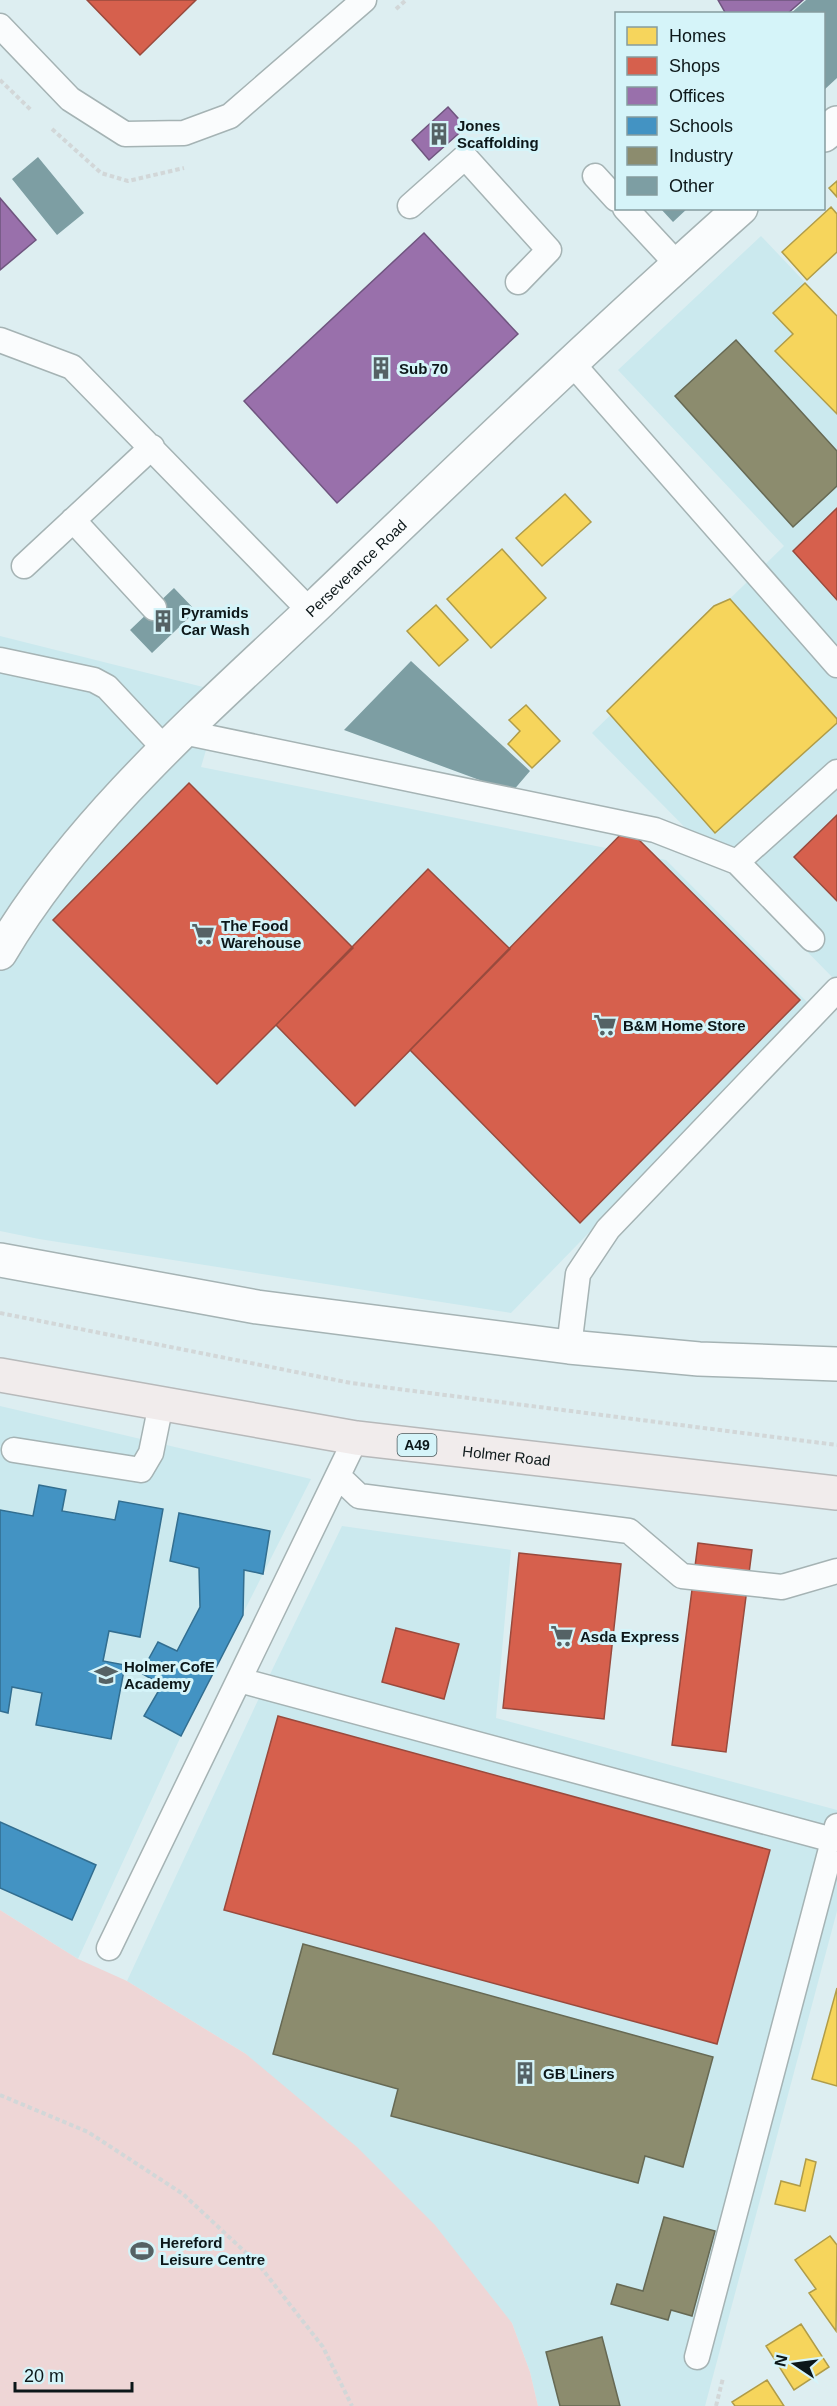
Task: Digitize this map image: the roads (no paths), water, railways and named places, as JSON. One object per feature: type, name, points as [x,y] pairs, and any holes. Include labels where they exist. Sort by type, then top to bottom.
[{"type":"highway","name":"Holmer Road","points":[[0,1375],[356,1438],[837,1493]]},
{"type":"street","points":[[825,134],[837,123]]},
{"type":"street","name":"Perseverance Road","points":[[0,953],[49,880],[174,740],[571,362],[739,210]]},
{"type":"street","points":[[0,1260],[258,1307],[569,1347],[699,1359],[837,1364]]},
{"type":"lane","points":[[0,26],[70,99],[125,134],[184,133],[230,116],[364,0]]},
{"type":"lane","points":[[410,206],[465,157],[549,250],[518,282]]},
{"type":"lane","points":[[595,176],[615,198]]},
{"type":"lane","points":[[628,210],[678,265]]},
{"type":"lane","points":[[0,340],[72,367],[310,611]]},
{"type":"lane","points":[[571,362],[837,665]]},
{"type":"lane","points":[[24,566],[152,447]]},
{"type":"lane","points":[[73,520],[154,608]]},
{"type":"lane","points":[[0,660],[94,680],[107,687],[174,740],[656,830],[737,862],[812,939]]},
{"type":"lane","points":[[737,862],[837,772]]},
{"type":"lane","points":[[569,1347],[578,1274],[608,1229],[837,990]]},
{"type":"lane","points":[[14,1450],[141,1470],[151,1453],[161,1404]]},
{"type":"lane","points":[[109,1947],[356,1438]]},
{"type":"lane","points":[[338,1476],[359,1496],[629,1531],[682,1576],[782,1587],[837,1571]]},
{"type":"lane","points":[[239,1680],[835,1833],[697,2357]]},
{"type":"place","name":"Jones Scaffolding","points":[[439,134]]},
{"type":"place","name":"Sub 70","points":[[381,368]]},
{"type":"place","name":"Pyramids Car Wash","points":[[163,621]]},
{"type":"place","name":"The Food Warehouse","points":[[203,934]]},
{"type":"place","name":"B&M Home Store","points":[[605,1025]]},
{"type":"place","name":"Asda Express","points":[[562,1636]]},
{"type":"place","name":"Holmer CofE Academy","points":[[106,1675]]},
{"type":"place","name":"GB Liners","points":[[525,2073]]},
{"type":"place","name":"Hereford Leisure Centre","points":[[142,2251]]}]
